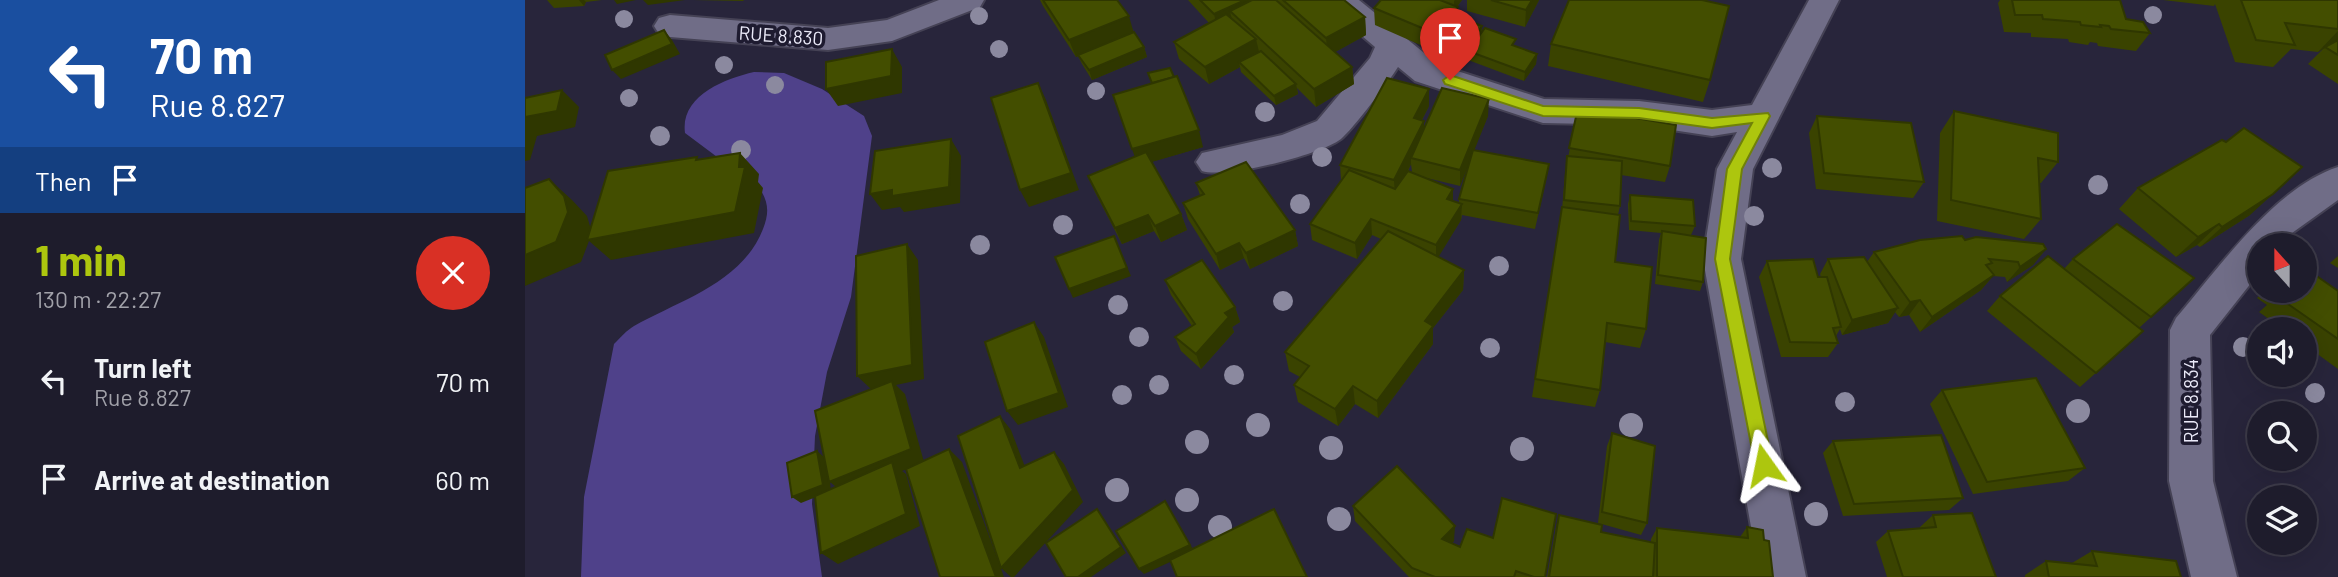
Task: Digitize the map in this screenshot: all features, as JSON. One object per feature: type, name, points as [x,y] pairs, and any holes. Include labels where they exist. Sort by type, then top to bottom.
[{"type":"street","name":"RUE 8.830","points":[[670,26],[828,39],[892,30],[969,0]]},
{"type":"street","points":[[1339,0],[1427,73],[1543,111],[1639,113],[1712,123],[1763,116]]},
{"type":"street","points":[[1783,577],[1722,259],[1735,169],[1824,0]]},
{"type":"street","points":[[1214,162],[1288,147],[1329,130],[1384,63],[1393,43]]},
{"type":"street","name":"RUE 8.834","points":[[2271,233],[2279,223],[2338,181]]},
{"type":"street","name":"RUE 8.834","points":[[2214,577],[2191,481],[2190,330],[2247,262]]},
{"type":"shaded area","points":[[754,72],[784,73],[822,89],[864,116],[872,136],[851,297],[827,372],[815,436],[812,504],[822,577],[581,577],[584,497],[614,344],[634,326],[725,277],[753,248],[765,224],[766,204],[760,189],[685,133],[685,120],[689,109],[706,91],[730,79]]},
{"type":"building","points":[[1043,0],[1117,0],[1129,16],[1069,40]]},
{"type":"building","points":[[1200,0],[1245,0],[1214,14]]},
{"type":"building","points":[[1252,0],[1276,0],[1352,67],[1314,89],[1230,11]]},
{"type":"building","points":[[1283,0],[1344,0],[1365,17],[1326,38]]},
{"type":"building","points":[[1381,0],[1440,0],[1458,7],[1434,33],[1374,8]]},
{"type":"building","points":[[1491,0],[1532,0],[1526,10]]},
{"type":"building","points":[[1569,0],[1702,0],[1729,6],[1710,80],[1551,44]]},
{"type":"building","points":[[2012,0],[2120,0],[2126,19],[2143,22],[2150,33],[2043,19],[2042,15],[2015,15]]},
{"type":"building","points":[[2241,0],[2338,0],[2338,29],[2285,23],[2295,45],[2256,40]]},
{"type":"building","points":[[1226,14],[1256,39],[1205,67],[1174,42]]},
{"type":"building","points":[[1460,18],[1482,26],[1464,51],[1441,43]]},
{"type":"building","points":[[1485,28],[1516,39],[1512,45],[1537,54],[1525,72],[1468,51]]},
{"type":"building","points":[[664,30],[672,44],[612,70],[605,55]]},
{"type":"building","points":[[1134,32],[1144,47],[1089,70],[1078,55]]},
{"type":"building","points":[[2338,40],[2338,55],[2325,47]]},
{"type":"building","points":[[892,49],[891,76],[826,89],[826,62]]},
{"type":"building","points":[[1261,51],[1296,84],[1274,96],[1239,62]]},
{"type":"building","points":[[1170,68],[1174,77],[1152,83],[1148,73]]},
{"type":"building","points":[[1177,76],[1199,130],[1132,149],[1113,95]]},
{"type":"building","points":[[1387,78],[1429,89],[1414,118],[1424,121],[1394,180],[1340,165]]},
{"type":"building","points":[[1038,83],[1071,173],[1020,190],[991,98]]},
{"type":"building","points":[[1442,88],[1489,99],[1460,170],[1411,158]]},
{"type":"building","points":[[562,90],[557,111],[525,117],[525,98]]},
{"type":"building","points":[[1578,108],[1676,125],[1670,166],[1569,148]]},
{"type":"building","points":[[1954,111],[2058,133],[2058,162],[2038,158],[2041,219],[1951,200]]},
{"type":"building","points":[[1817,116],[1911,123],[1924,182],[1824,173]]},
{"type":"building","points":[[2244,128],[2302,167],[2273,194],[2222,227],[2219,224],[2198,237],[2138,188],[2222,140],[2226,142]]},
{"type":"building","points":[[951,139],[949,187],[892,196],[892,190],[870,194],[875,151]]},
{"type":"building","points":[[1473,150],[1549,164],[1538,213],[1459,199]]},
{"type":"building","points":[[1146,152],[1181,214],[1155,226],[1148,215],[1115,228],[1088,176]]},
{"type":"building","points":[[740,153],[739,167],[745,167],[735,212],[587,240],[608,171]]},
{"type":"building","points":[[1567,156],[1622,161],[1620,206],[1564,200]]},
{"type":"building","points":[[1246,162],[1295,230],[1246,253],[1239,243],[1216,254],[1183,203],[1204,194],[1196,183]]},
{"type":"building","points":[[1349,170],[1395,189],[1408,171],[1453,189],[1447,199],[1462,204],[1436,245],[1371,219],[1355,243],[1310,224]]},
{"type":"building","points":[[549,179],[564,196],[568,212],[556,242],[525,255],[525,188]]},
{"type":"building","points":[[1630,195],[1693,200],[1695,226],[1631,221]]},
{"type":"building","points":[[1562,207],[1620,215],[1615,262],[1652,267],[1646,329],[1607,323],[1600,390],[1535,379]]},
{"type":"building","points":[[2117,224],[2194,278],[2151,317],[2073,259]]},
{"type":"building","points":[[1388,231],[1464,270],[1425,321],[1433,326],[1377,401],[1353,386],[1335,409],[1294,385],[1309,366],[1285,352]]},
{"type":"building","points":[[1662,231],[1706,238],[1703,282],[1658,275]]},
{"type":"building","points":[[1114,236],[1127,268],[1069,289],[1055,257]]},
{"type":"building","points":[[1962,236],[1965,240],[1976,237],[2043,244],[2046,249],[2020,267],[2018,262],[1989,259],[1992,263],[1986,265],[1994,275],[1932,317],[1920,300],[1910,302],[1874,252],[1920,240]]},
{"type":"building","points":[[907,244],[912,365],[857,376],[856,256]]},
{"type":"building","points":[[2048,256],[2143,331],[2096,373],[2000,296]]},
{"type":"building","points":[[1864,257],[1898,308],[1852,320],[1828,259]]},
{"type":"building","points":[[1813,259],[1818,277],[1827,277],[1841,327],[1833,328],[1838,343],[1790,342],[1767,261]]},
{"type":"building","points":[[1202,260],[1235,307],[1225,313],[1229,317],[1196,354],[1175,337],[1195,324],[1165,280]]},
{"type":"building","points":[[2317,276],[2338,291],[2338,339],[2317,324],[2317,317],[2307,317],[2287,303],[2317,303]]},
{"type":"building","points":[[1034,322],[1059,393],[1007,411],[985,342]]},
{"type":"building","points":[[2036,378],[2085,468],[1987,482],[1942,390]]},
{"type":"building","points":[[892,381],[911,449],[829,482],[815,411]]},
{"type":"building","points":[[1000,416],[1020,468],[1054,452],[1073,490],[1001,568],[958,436]]},
{"type":"building","points":[[1612,433],[1655,446],[1647,523],[1602,512]]},
{"type":"building","points":[[1941,435],[1963,498],[1854,504],[1833,441]]},
{"type":"building","points":[[949,449],[996,577],[940,577],[906,469]]},
{"type":"building","points":[[817,451],[823,485],[792,497],[787,463]]},
{"type":"building","points":[[892,462],[906,514],[821,553],[815,496]]},
{"type":"building","points":[[1397,466],[1455,526],[1442,539],[1460,547],[1467,529],[1493,538],[1502,498],[1556,514],[1545,577],[1534,577],[1516,571],[1514,577],[1435,577],[1412,568],[1353,506]]},
{"type":"building","points":[[1165,501],[1190,545],[1139,569],[1116,531]]},
{"type":"building","points":[[1097,509],[1121,547],[1078,577],[1066,577],[1046,543]]},
{"type":"building","points":[[1274,509],[1307,577],[1177,577],[1170,560]]},
{"type":"building","points":[[1972,513],[1996,577],[1903,577],[1888,531],[1936,527],[1933,515]]},
{"type":"building","points":[[1559,515],[1602,525],[1601,532],[1655,543],[1653,577],[1549,577]]},
{"type":"building","points":[[1747,527],[1763,530],[1764,540],[1769,541],[1773,577],[1657,577],[1657,528],[1748,538]]},
{"type":"building","points":[[2092,551],[2176,561],[2181,577],[2049,577],[2046,561],[2097,566]]},
{"type":"route","points":[[1450,80],[1543,111],[1639,113],[1712,123],[1763,116],[1735,169],[1722,259],[1764,465]]}]
